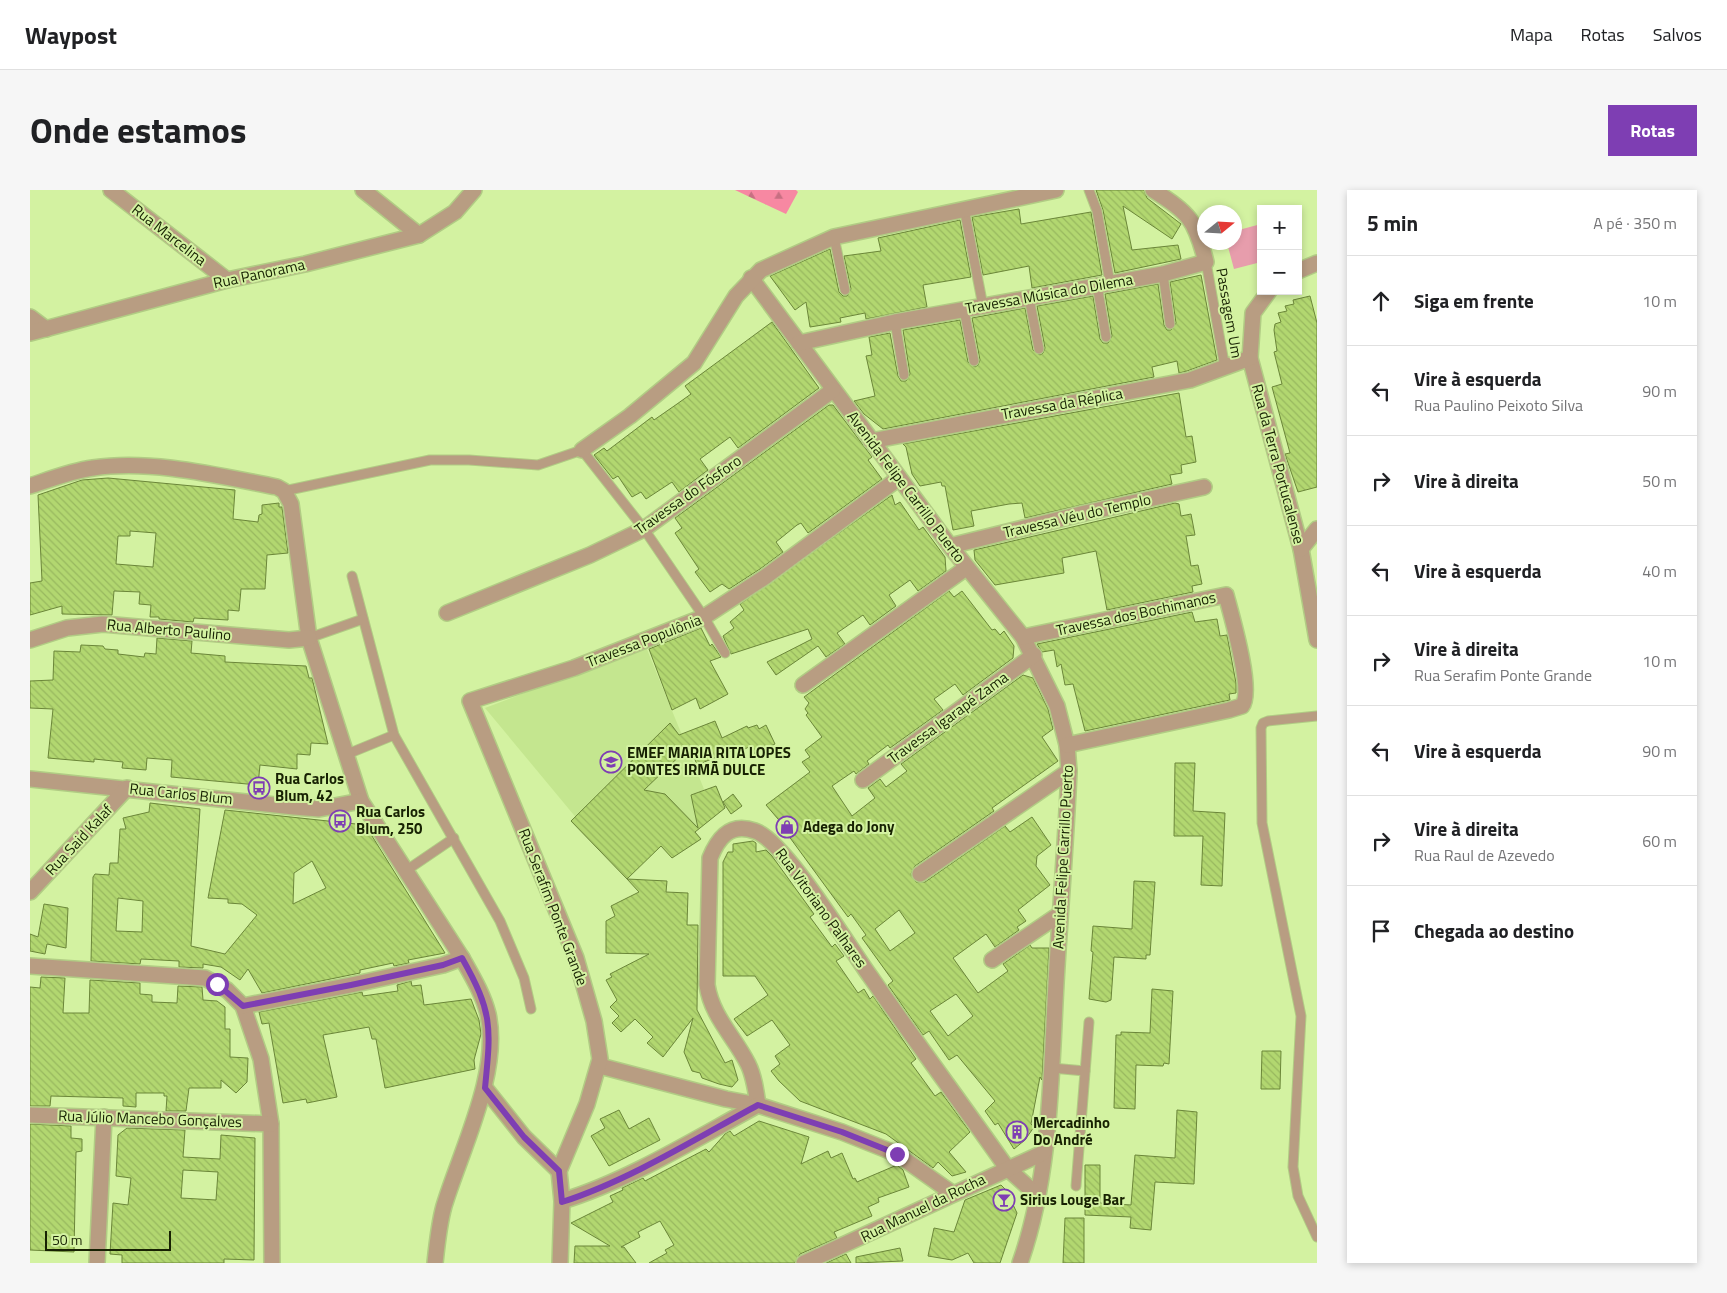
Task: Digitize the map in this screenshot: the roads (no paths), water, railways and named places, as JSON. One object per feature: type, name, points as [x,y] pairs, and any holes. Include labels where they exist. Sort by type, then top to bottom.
[{"type":"street","name":"Rua Marcelina","points":[[111,190],[227,280]]},
{"type":"street","points":[[363,190],[419,235]]},
{"type":"street","name":"Rua Panorama","points":[[30,333],[227,280],[305,264],[419,235],[456,212],[474,190]]},
{"type":"street","points":[[582,450],[630,416],[694,363],[736,296],[751,278],[777,262],[834,237],[1056,190]]},
{"type":"street","points":[[1153,190],[1187,214],[1194,223],[1206,262]]},
{"type":"street","name":"Travessa Música do Dilema","points":[[799,343],[895,322],[1163,274],[1206,262]]},
{"type":"street","points":[[1302,270],[1317,264]]},
{"type":"street","name":"Avenida Felipe Carrillo Puerto","points":[[751,278],[966,568],[1023,637],[1034,655],[1057,706],[1067,745],[1069,771],[1066,852],[1060,914],[1052,1068],[1038,1196],[1020,1263]]},
{"type":"street","name":"Rua da Terra Portucalense","points":[[1266,295],[1253,313],[1250,358],[1301,549],[1317,640]]},
{"type":"street","points":[[30,317],[46,328]]},
{"type":"street","name":"Travessa da Réplica","points":[[871,440],[1190,380],[1250,358]]},
{"type":"street","name":"Travessa do Fósforo","points":[[447,613],[590,554],[644,529],[833,390]]},
{"type":"street","points":[[30,486],[61,475],[94,468],[133,467],[220,476],[277,487],[289,497],[295,528],[309,638],[361,801],[462,958],[477,985],[488,1015],[490,1036],[485,1088],[443,1209],[435,1263]]},
{"type":"street","name":"Travessa Populônia","points":[[470,701],[574,668],[704,618],[765,577],[899,478]]},
{"type":"street","name":"Travessa Véu do Templo","points":[[950,546],[1085,513],[1204,487]]},
{"type":"street","points":[[1301,549],[1317,529]]},
{"type":"street","points":[[803,685],[966,568]]},
{"type":"street","name":"Travessa dos Bochimanos","points":[[1023,637],[1226,595],[1241,659],[1246,694],[1242,706],[1067,745]]},
{"type":"street","name":"Rua Alberto Paulino","points":[[30,640],[67,628],[103,624],[289,640],[309,638]]},
{"type":"street","name":"Travessa Igarapé Zama","points":[[863,780],[1034,655]]},
{"type":"street","name":"Rua Serafim Ponte Grande","points":[[470,701],[576,958],[594,1021],[600,1066],[559,1171],[562,1202],[560,1263]]},
{"type":"street","points":[[920,874],[1069,771]]},
{"type":"street","name":"Rua Carlos Blum","points":[[30,779],[319,809],[361,801]]},
{"type":"street","name":"Rua Said Kalaf","points":[[30,892],[127,788]]},
{"type":"street","name":"Rua Vitoriano Palhares","points":[[758,1105],[749,1066],[717,1018],[709,998],[707,985],[710,858],[717,841],[722,836],[741,830],[755,831],[774,843],[817,899],[1007,1168],[1038,1196]]},
{"type":"street","points":[[992,960],[1060,914]]},
{"type":"street","points":[[243,1006],[443,965],[462,958]]},
{"type":"street","points":[[30,966],[205,978],[227,990],[243,1006],[261,1059],[271,1124],[272,1263]]},
{"type":"street","points":[[600,1066],[726,1099],[758,1105],[842,1132],[897,1154],[952,1193]]},
{"type":"street","points":[[485,1088],[524,1137],[559,1171]]},
{"type":"street","points":[[562,1202],[583,1195],[657,1160],[758,1105]]},
{"type":"street","name":"Rua Júlio Mancebo Gonçalves","points":[[30,1115],[271,1124]]},
{"type":"street","points":[[97,1263],[104,1117]]},
{"type":"street","name":"Rua Manuel da Rocha","points":[[804,1263],[1043,1152]]},
{"type":"lane","points":[[1089,190],[1097,211],[1104,284],[1106,337]]},
{"type":"lane","points":[[964,208],[983,306]]},
{"type":"lane","points":[[834,237],[845,290]]},
{"type":"lane","name":"Passagem Um","points":[[1206,262],[1225,368]]},
{"type":"lane","points":[[1163,274],[1170,324]]},
{"type":"lane","points":[[1029,298],[1039,349]]},
{"type":"lane","points":[[964,310],[974,361]]},
{"type":"lane","points":[[895,322],[904,375]]},
{"type":"lane","points":[[284,491],[430,460],[469,460],[538,465],[582,450],[644,529],[704,618],[725,653]]},
{"type":"lane","points":[[352,576],[394,735],[454,838],[514,949],[524,978],[531,1009]]},
{"type":"lane","points":[[309,638],[362,619]]},
{"type":"lane","points":[[1317,716],[1268,721],[1263,723],[1262,728],[1262,823],[1301,1016],[1292,1166],[1298,1196],[1317,1237]]},
{"type":"lane","points":[[345,755],[394,735]]},
{"type":"lane","points":[[407,870],[454,838]]},
{"type":"lane","points":[[1076,1186],[1089,1022]]},
{"type":"lane","points":[[1052,1068],[1085,1071]]},
{"type":"place","name":"EMEF MARIA RITA LOPES PONTES IRMÃ DULCE","points":[[611,762]]},
{"type":"place","name":"Rua Carlos Blum, 42","points":[[259,788]]},
{"type":"place","name":"Rua Carlos Blum, 250","points":[[340,821]]},
{"type":"place","name":"Adega do Jony","points":[[787,827]]},
{"type":"place","name":"Mercadinho Do André","points":[[1017,1132]]},
{"type":"place","name":"Sirius Louge Bar","points":[[1004,1200]]}]
